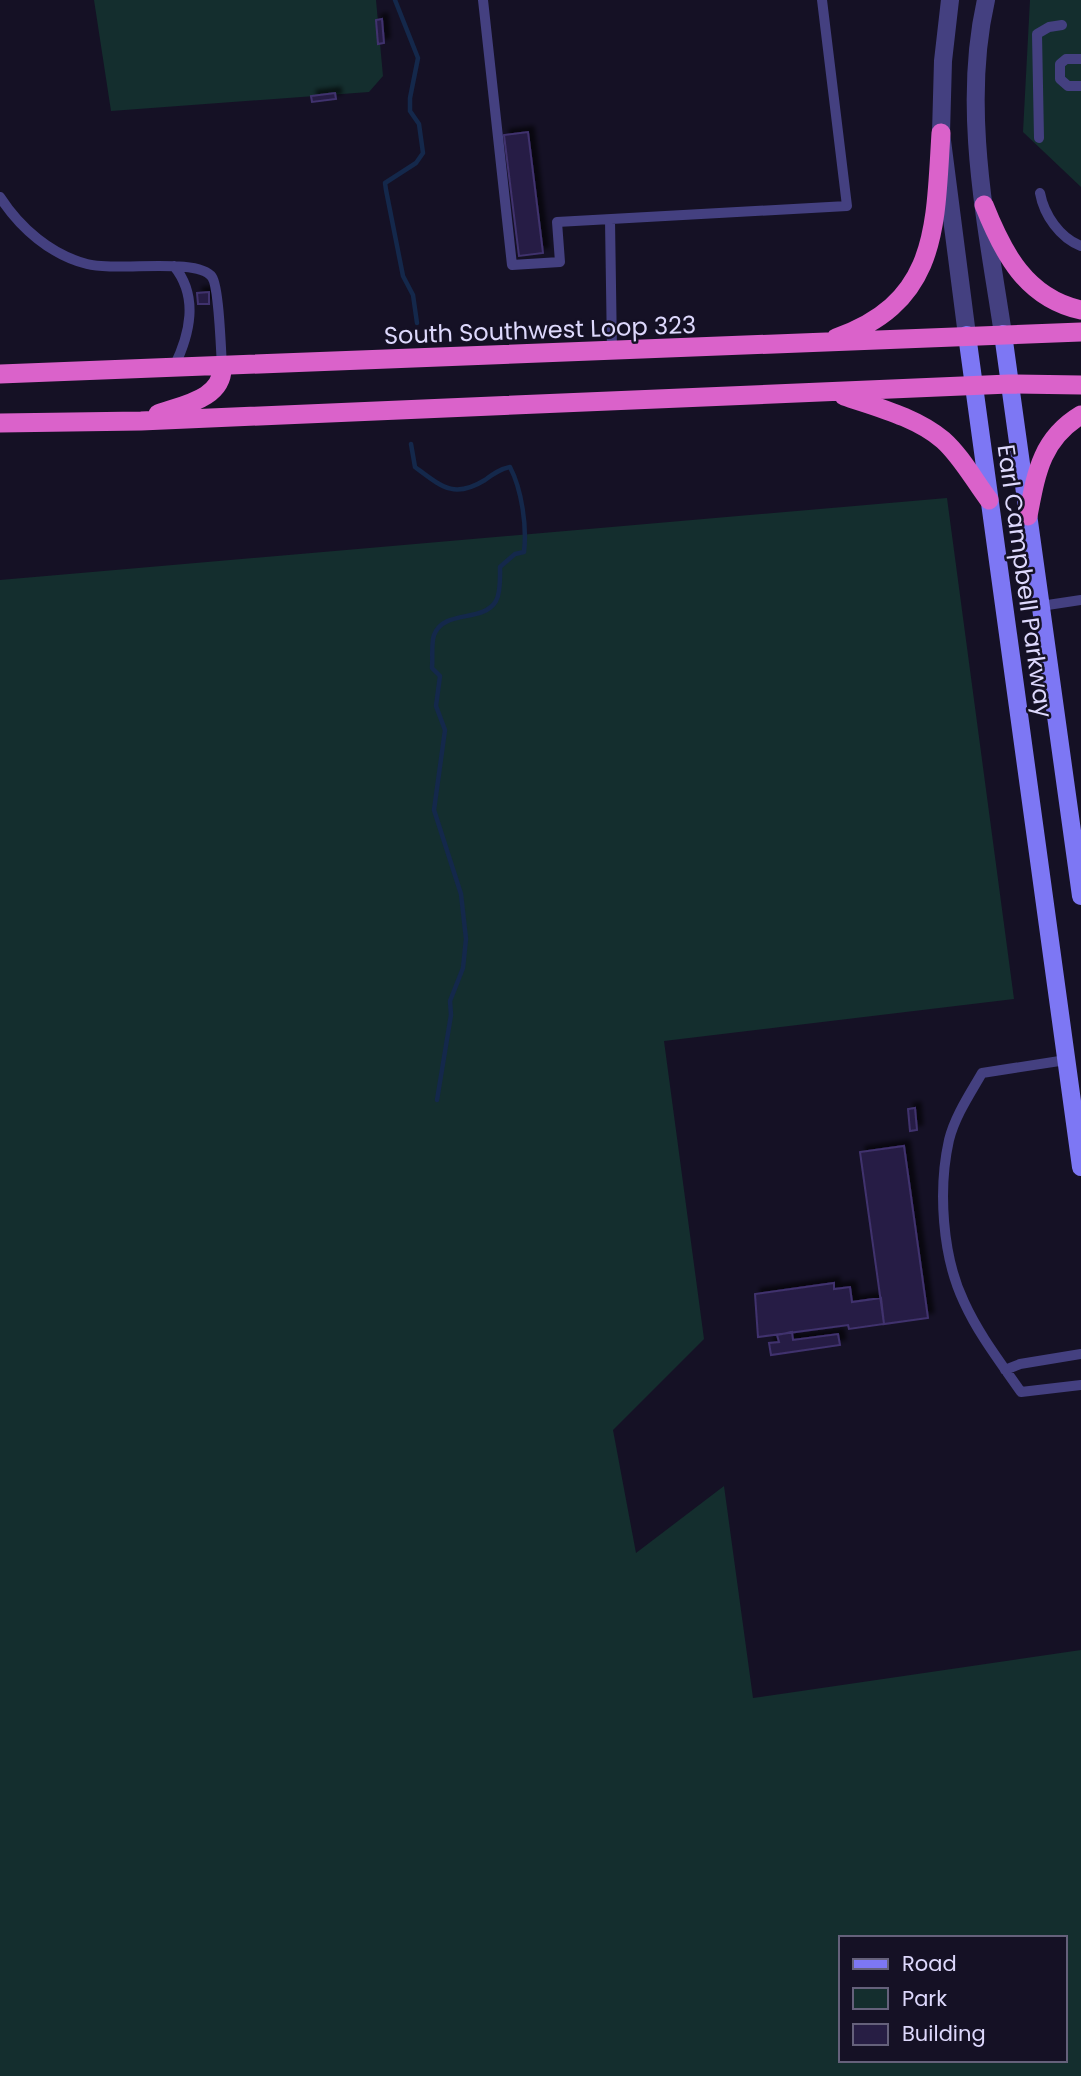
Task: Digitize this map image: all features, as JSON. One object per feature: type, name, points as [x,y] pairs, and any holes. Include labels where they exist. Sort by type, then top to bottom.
[{"type":"highway","points":[[817,344],[877,319],[901,299],[916,279],[927,258],[933,233],[941,133]]},
{"type":"highway","points":[[984,205],[1001,248],[1026,281],[1053,299],[1081,310]]},
{"type":"highway","name":"South Southwest Loop 323","points":[[0,374],[1081,332]]},
{"type":"highway","points":[[141,421],[211,393],[220,382],[222,367]]},
{"type":"highway","points":[[0,423],[141,421],[1009,384],[1081,384]]},
{"type":"highway","points":[[833,393],[916,423],[941,438],[954,451],[989,500]]},
{"type":"highway","points":[[1028,516],[1037,464],[1055,438],[1081,415]]},
{"type":"main road","name":"Earl Campbell Parkway","points":[[1003,334],[1081,896]]},
{"type":"main road","name":"Earl Campbell Parkway","points":[[967,335],[1081,1167]]},
{"type":"street","name":"Earl Campbell Parkway","points":[[950,0],[943,61],[941,133],[967,335]]},
{"type":"street","name":"Earl Campbell Parkway","points":[[986,0],[980,35],[977,92],[984,205],[1003,334]]},
{"type":"lane","points":[[483,0],[512,265],[560,262],[557,222],[847,206],[822,0]]},
{"type":"lane","points":[[1038,138],[1037,34],[1049,27],[1062,25]]},
{"type":"lane","points":[[1081,59],[1066,59],[1060,64],[1060,79],[1068,86],[1081,86]]},
{"type":"lane","points":[[1041,193],[1043,208],[1056,227],[1081,246]]},
{"type":"lane","points":[[0,197],[11,213],[37,239],[70,258],[114,268],[198,268],[215,283],[222,367]]},
{"type":"lane","points":[[610,220],[612,351]]},
{"type":"lane","points":[[173,369],[185,344],[190,317],[188,289],[174,266]]},
{"type":"lane","points":[[1041,606],[1081,600]]},
{"type":"lane","points":[[1066,1060],[982,1073],[950,1138],[944,1208],[952,1264],[962,1299],[1021,1392],[1081,1385]]},
{"type":"lane","points":[[1005,1370],[1020,1364],[1081,1354]]},
{"type":"green space","points":[[94,0],[376,0],[383,76],[369,92],[111,111]]},
{"type":"green space","points":[[1030,0],[1081,0],[1081,187],[1023,132]]},
{"type":"green space","points":[[947,498],[1014,999],[664,1041],[704,1339],[613,1430],[636,1553],[724,1486],[753,1698],[1081,1650],[1081,2076],[0,2076],[0,580]]},
{"type":"building","points":[[382,19],[384,43],[378,44],[376,20]]},
{"type":"building","points":[[335,93],[336,99],[312,102],[311,96]]},
{"type":"building","points":[[528,132],[543,253],[519,256],[504,135]]},
{"type":"building","points":[[209,292],[209,304],[198,304],[197,293]]},
{"type":"building","points":[[915,1108],[917,1130],[910,1131],[908,1109]]},
{"type":"building","points":[[904,1146],[928,1318],[884,1324],[860,1152]]},
{"type":"building","points":[[834,1283],[834,1289],[850,1287],[852,1302],[881,1298],[884,1324],[849,1329],[848,1325],[758,1337],[755,1294]]},
{"type":"building","points":[[792,1332],[793,1340],[838,1334],[840,1345],[771,1355],[769,1343],[779,1342],[777,1335]]},
{"type":"waterway","points":[[395,0],[418,58],[410,111],[419,124],[423,153],[416,163],[385,183],[403,276],[413,295],[417,323]]},
{"type":"waterway","points":[[411,444],[415,467],[441,485],[456,490],[474,486],[510,467],[523,509],[525,531],[524,552],[515,554],[500,567],[496,601],[482,612],[446,622],[439,627],[433,639],[432,668],[440,676],[436,706],[445,730],[434,810],[461,894],[466,939],[463,968],[450,1001],[451,1015],[437,1100]]}]
